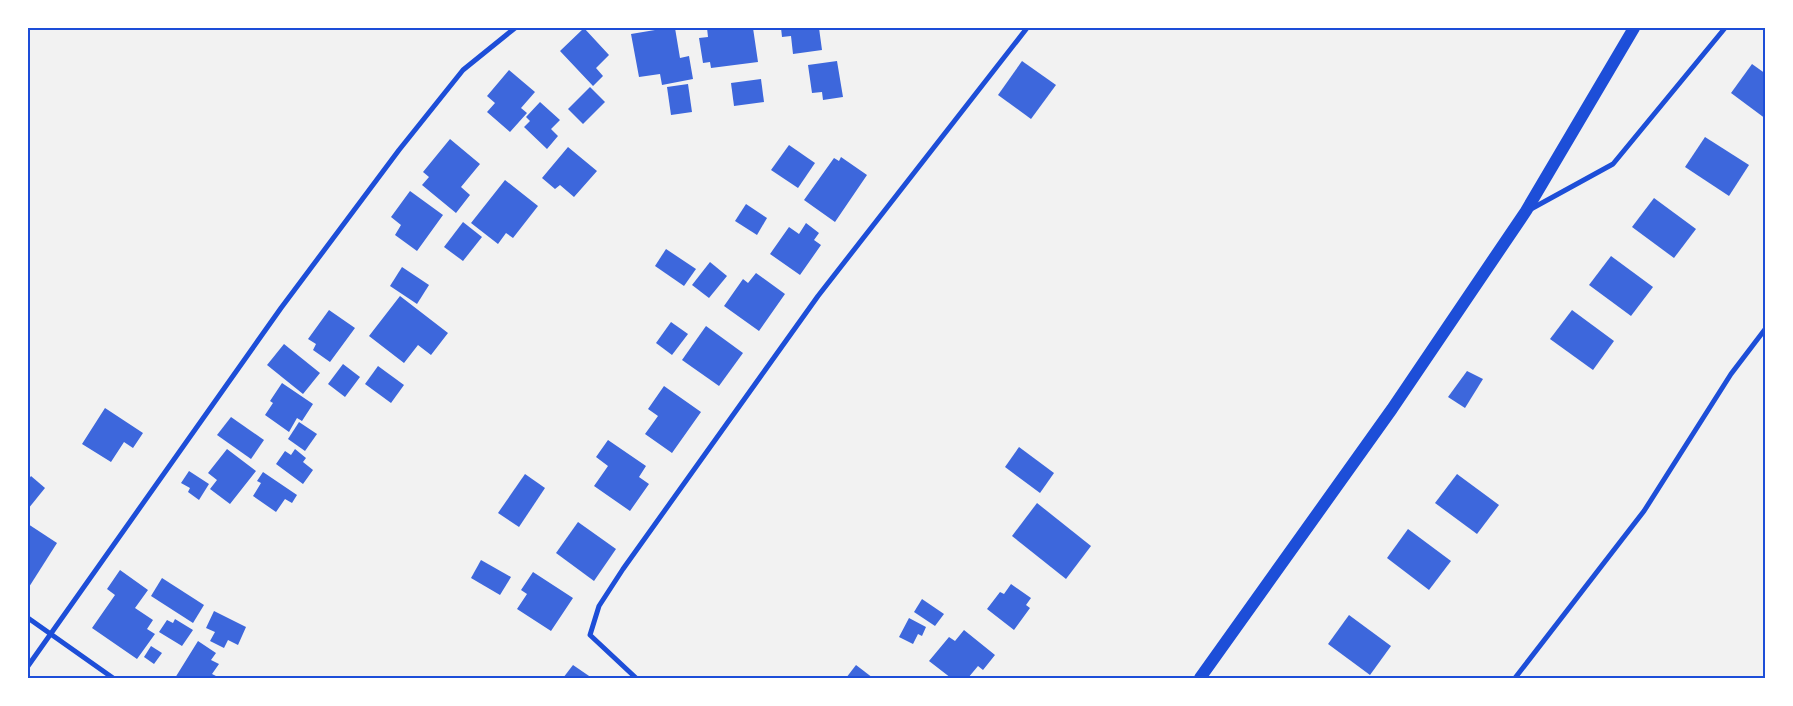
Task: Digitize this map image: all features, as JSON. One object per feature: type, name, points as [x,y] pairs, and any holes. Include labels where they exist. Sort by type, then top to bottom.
[{"type":"main road","points":[[1200,678],[1392,409],[1526,211],[1634,28]]},
{"type":"street","points":[[28,666],[281,308],[399,150],[463,70],[515,28]]},
{"type":"street","points":[[636,678],[590,635],[599,606],[818,296],[1027,28]]},
{"type":"street","points":[[1526,211],[1613,164],[1725,28]]},
{"type":"street","points":[[1515,678],[1644,511],[1730,374],[1766,328]]},
{"type":"street","points":[[28,618],[114,678]]},
{"type":"building","points":[[584,28],[609,55],[596,68],[603,76],[593,86],[560,51]]},
{"type":"building","points":[[675,28],[680,58],[689,56],[693,79],[662,85],[660,74],[639,77],[631,34]]},
{"type":"building","points":[[707,28],[753,28],[758,62],[711,68],[710,62],[703,63],[699,38],[708,37]]},
{"type":"building","points":[[781,28],[819,28],[822,50],[793,54],[791,36],[782,37]]},
{"type":"building","points":[[837,61],[843,97],[823,100],[822,92],[812,93],[808,65]]},
{"type":"building","points":[[1022,61],[1056,85],[1031,119],[998,95]]},
{"type":"building","points":[[1752,64],[1766,74],[1766,119],[1731,93]]},
{"type":"building","points":[[509,70],[535,92],[521,108],[527,113],[510,132],[487,112],[495,103],[487,96]]},
{"type":"building","points":[[761,79],[764,102],[734,106],[731,83]]},
{"type":"building","points":[[688,84],[692,112],[671,115],[667,87]]},
{"type":"building","points":[[590,87],[605,102],[583,124],[568,109]]},
{"type":"building","points":[[540,102],[560,120],[551,129],[558,136],[547,149],[524,127],[530,121],[526,117]]},
{"type":"building","points":[[1705,137],[1749,165],[1729,196],[1685,167]]},
{"type":"building","points":[[450,139],[480,164],[461,187],[470,195],[456,213],[422,185],[429,177],[423,172]]},
{"type":"building","points":[[789,145],[815,163],[798,188],[771,170]]},
{"type":"building","points":[[568,147],[597,171],[574,197],[560,185],[555,189],[542,178]]},
{"type":"building","points":[[841,157],[867,175],[835,222],[804,200],[834,158],[839,161]]},
{"type":"building","points":[[505,180],[538,206],[513,238],[506,233],[498,244],[471,223]]},
{"type":"building","points":[[410,191],[443,215],[417,251],[395,235],[401,225],[391,217]]},
{"type":"building","points":[[1654,198],[1696,229],[1674,258],[1632,227]]},
{"type":"building","points":[[746,204],[767,218],[757,235],[735,221]]},
{"type":"building","points":[[463,222],[482,237],[463,261],[444,247]]},
{"type":"building","points":[[806,223],[819,233],[814,240],[821,245],[800,275],[770,254],[789,227],[799,234]]},
{"type":"building","points":[[666,249],[696,269],[684,286],[655,266]]},
{"type":"building","points":[[1611,256],[1653,287],[1631,316],[1589,285]]},
{"type":"building","points":[[710,262],[727,276],[709,298],[692,285]]},
{"type":"building","points":[[402,267],[429,285],[417,304],[390,286]]},
{"type":"building","points":[[756,273],[785,294],[759,331],[724,306],[743,279],[748,283]]},
{"type":"building","points":[[400,296],[448,333],[431,355],[418,345],[404,363],[369,336]]},
{"type":"building","points":[[329,310],[355,328],[330,362],[313,350],[316,344],[308,339]]},
{"type":"building","points":[[1572,310],[1614,341],[1593,370],[1550,339]]},
{"type":"building","points":[[671,322],[688,334],[672,355],[656,343]]},
{"type":"building","points":[[706,326],[743,353],[719,386],[682,360]]},
{"type":"building","points":[[284,344],[320,373],[303,394],[267,365]]},
{"type":"building","points":[[343,364],[360,377],[345,397],[328,384]]},
{"type":"building","points":[[378,366],[404,385],[391,403],[365,384]]},
{"type":"building","points":[[1467,371],[1483,379],[1465,408],[1448,397]]},
{"type":"building","points":[[282,383],[313,404],[302,421],[297,418],[289,432],[265,415],[273,403],[270,401]]},
{"type":"building","points":[[664,386],[701,412],[672,453],[645,434],[658,416],[648,409]]},
{"type":"building","points":[[105,408],[143,433],[133,448],[124,442],[111,462],[82,444]]},
{"type":"building","points":[[231,417],[264,440],[251,459],[217,435]]},
{"type":"building","points":[[299,422],[317,434],[305,451],[288,439]]},
{"type":"building","points":[[608,440],[646,466],[639,477],[649,484],[630,511],[594,486],[608,466],[596,457]]},
{"type":"building","points":[[1019,447],[1054,473],[1040,493],[1005,467]]},
{"type":"building","points":[[227,449],[256,471],[230,504],[210,489],[217,480],[208,473]]},
{"type":"building","points":[[295,449],[306,458],[303,462],[313,470],[303,484],[276,464],[285,451],[291,455]]},
{"type":"building","points":[[189,471],[209,484],[199,500],[188,492],[190,488],[181,483]]},
{"type":"building","points":[[263,472],[297,495],[292,503],[285,499],[276,512],[253,496],[261,483],[257,481]]},
{"type":"building","points":[[525,474],[545,488],[519,527],[498,513]]},
{"type":"building","points":[[1457,474],[1499,505],[1477,534],[1435,503]]},
{"type":"building","points":[[31,476],[45,488],[28,509],[28,480]]},
{"type":"building","points":[[1037,503],[1091,546],[1066,579],[1012,536]]},
{"type":"building","points":[[578,522],[616,549],[594,581],[556,553]]},
{"type":"building","points":[[28,524],[57,543],[29,587],[28,587]]},
{"type":"building","points":[[1408,529],[1451,561],[1429,590],[1387,558]]},
{"type":"building","points":[[481,560],[511,577],[500,595],[471,578]]},
{"type":"building","points":[[120,570],[148,590],[135,608],[153,620],[147,629],[155,634],[137,659],[92,628],[115,595],[107,589]]},
{"type":"building","points":[[533,572],[573,598],[551,631],[517,609],[527,594],[521,590]]},
{"type":"building","points":[[162,578],[204,605],[193,623],[151,596]]},
{"type":"building","points":[[1011,584],[1031,598],[1026,605],[1030,608],[1014,630],[987,609],[1000,592],[1004,594]]},
{"type":"building","points":[[922,599],[944,614],[935,626],[914,612]]},
{"type":"building","points":[[214,611],[246,627],[238,645],[228,640],[224,648],[210,641],[215,632],[206,628]]},
{"type":"building","points":[[1349,615],[1391,646],[1370,675],[1328,644]]},
{"type":"building","points":[[909,618],[926,627],[922,636],[918,634],[913,644],[899,637]]},
{"type":"building","points":[[175,619],[193,630],[182,646],[159,632],[167,620],[173,623]]},
{"type":"building","points":[[964,630],[995,655],[983,670],[978,666],[968,678],[951,678],[929,661],[949,637],[955,641]]},
{"type":"building","points":[[198,641],[216,653],[211,660],[219,664],[212,674],[218,677],[175,678]]},
{"type":"building","points":[[151,646],[162,653],[154,664],[144,657]]},
{"type":"building","points":[[573,665],[592,678],[563,678]]},
{"type":"building","points":[[856,665],[873,678],[846,678]]}]
